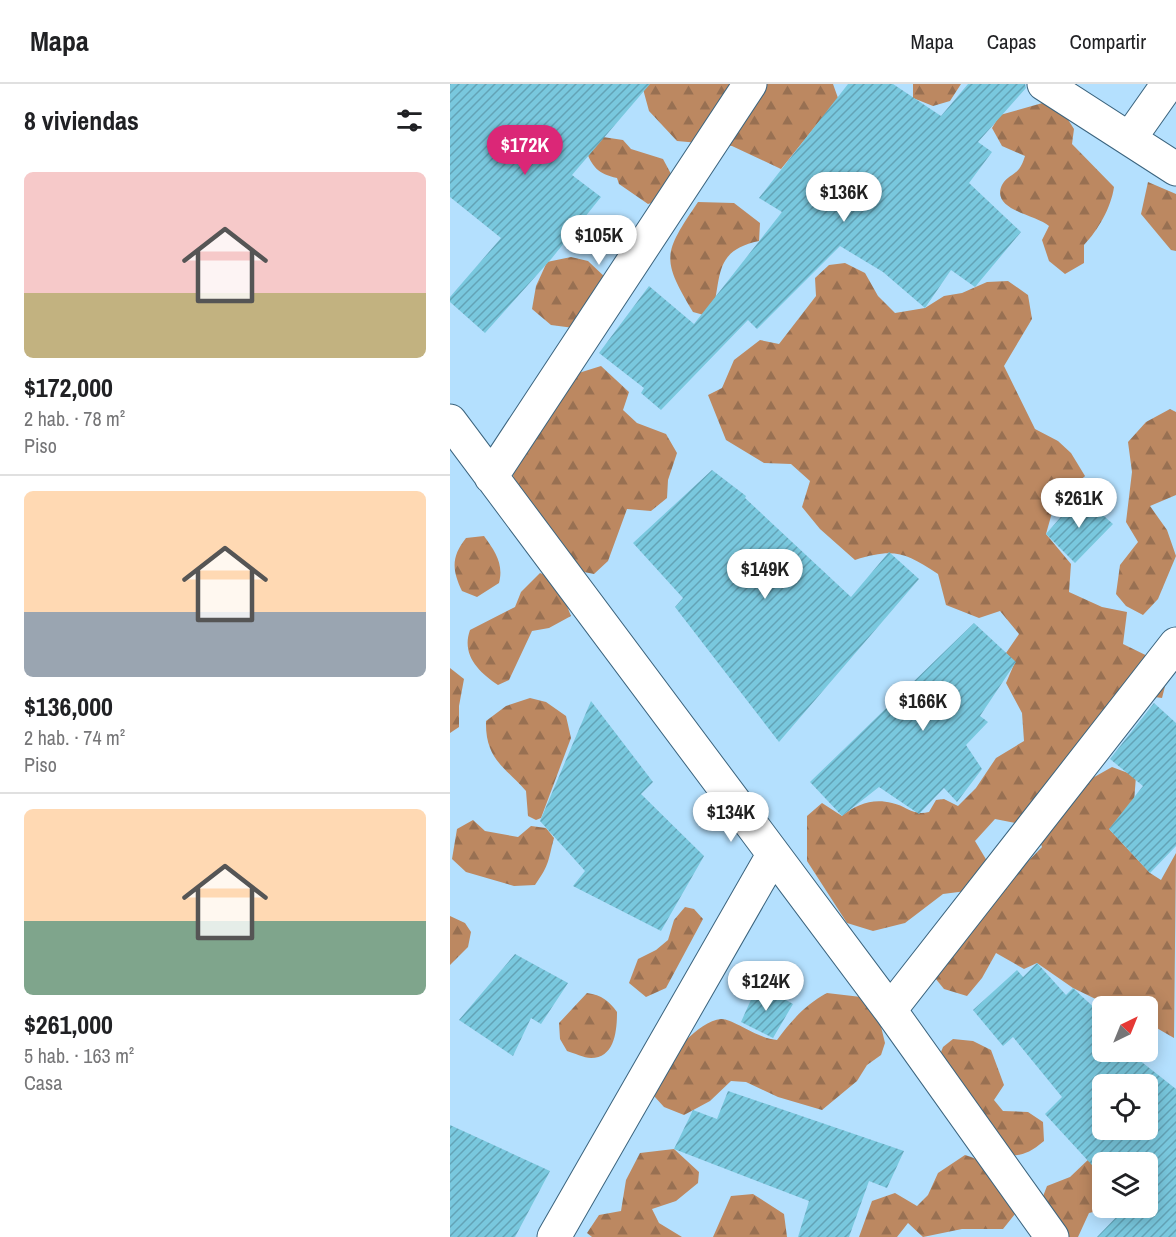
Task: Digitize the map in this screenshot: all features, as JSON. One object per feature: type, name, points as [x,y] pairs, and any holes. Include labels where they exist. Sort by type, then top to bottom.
[{"type":"street","points":[[491,477],[750,84]]},
{"type":"street","points":[[1044,84],[1176,169]]},
{"type":"street","points":[[1130,138],[1168,84]]},
{"type":"street","points":[[450,420],[890,1010],[1052,1237]]},
{"type":"street","points":[[890,1010],[1176,644]]},
{"type":"street","points":[[554,1237],[773,855]]},
{"type":"green space","points":[[649,84],[833,84],[838,98],[781,169],[732,146],[677,141],[649,111],[643,89]]},
{"type":"green space","points":[[913,84],[961,84],[950,101],[933,106],[913,98]]},
{"type":"green space","points":[[1046,102],[1058,104],[1074,129],[1072,144],[1114,187],[1103,218],[1084,245],[1084,263],[1065,274],[1049,261],[1042,240],[1049,226],[1016,211],[1003,200],[1000,193],[1002,185],[1019,169],[1025,156],[1002,146],[992,128],[1000,115]]},
{"type":"green space","points":[[603,137],[623,140],[631,149],[663,159],[677,185],[670,197],[648,204],[619,184],[617,178],[596,169],[585,148]]},
{"type":"green space","points":[[1148,182],[1176,194],[1176,251],[1171,250],[1141,214]]},
{"type":"green space","points":[[698,202],[734,203],[760,223],[759,241],[733,252],[726,259],[711,317],[693,312],[671,267],[670,256],[673,245]]},
{"type":"green space","points":[[571,257],[588,261],[607,279],[589,330],[551,325],[532,309],[536,286],[547,262]]},
{"type":"green space","points":[[845,263],[865,273],[878,296],[895,313],[925,308],[944,296],[962,293],[987,282],[1008,281],[1028,295],[1032,319],[1004,366],[1035,429],[1058,441],[1071,453],[1085,476],[1055,502],[1046,534],[1071,564],[1069,592],[1102,607],[1127,612],[1123,644],[1170,667],[1162,698],[1147,696],[1073,789],[1112,767],[1136,776],[1134,802],[1109,829],[1150,873],[1161,880],[1176,853],[1174,1038],[1158,1029],[1158,996],[1092,997],[1073,988],[1037,963],[1024,969],[996,953],[982,978],[967,996],[944,989],[918,957],[1007,883],[1042,847],[1035,827],[995,819],[975,841],[993,871],[982,889],[943,894],[905,923],[873,931],[847,923],[807,861],[807,816],[822,803],[842,816],[859,805],[878,801],[897,804],[918,813],[929,812],[936,800],[944,799],[958,806],[976,788],[996,758],[1024,741],[1022,713],[1006,683],[1015,662],[1006,653],[1019,634],[1000,611],[979,618],[946,605],[938,574],[907,557],[889,553],[855,560],[820,529],[802,507],[810,481],[791,464],[764,463],[726,440],[708,395],[722,388],[734,360],[760,340],[779,344],[816,296],[815,278],[829,265]]},
{"type":"green space","points":[[601,366],[629,392],[623,410],[637,423],[666,434],[677,453],[668,480],[667,498],[651,511],[627,509],[608,561],[594,574],[574,570],[514,509],[513,470],[569,376]]},
{"type":"green space","points":[[1170,409],[1176,412],[1176,495],[1150,506],[1167,530],[1176,556],[1158,599],[1143,615],[1126,606],[1116,594],[1120,565],[1138,542],[1126,522],[1132,472],[1128,442],[1146,422]]},
{"type":"green space","points":[[484,536],[498,558],[500,576],[499,583],[477,597],[462,591],[456,577],[455,564],[458,551],[466,538]]},
{"type":"green space","points":[[540,573],[556,579],[571,616],[549,628],[532,631],[509,680],[498,685],[478,668],[470,655],[468,639],[470,630],[515,607],[521,592]]},
{"type":"green space","points":[[450,668],[464,679],[459,706],[459,727],[450,733]]},
{"type":"green space","points":[[530,698],[546,702],[566,716],[571,738],[541,818],[536,820],[528,816],[526,791],[503,768],[492,753],[486,721],[506,706]]},
{"type":"green space","points":[[473,820],[485,831],[518,837],[531,826],[546,828],[554,838],[546,867],[535,885],[514,886],[466,872],[452,859],[457,829]]},
{"type":"green space","points":[[685,907],[694,909],[703,919],[666,988],[646,997],[629,983],[638,959],[656,950],[668,940],[674,920]]},
{"type":"green space","points":[[450,916],[465,923],[471,932],[468,947],[450,965]]},
{"type":"green space","points":[[587,993],[605,999],[617,1012],[615,1034],[610,1048],[599,1057],[591,1058],[567,1051],[560,1039],[559,1023]]},
{"type":"green space","points":[[827,993],[861,997],[878,1014],[885,1043],[881,1055],[867,1065],[857,1081],[822,1110],[778,1097],[746,1082],[731,1081],[710,1101],[684,1115],[664,1107],[654,1096],[657,1080],[669,1061],[703,1026],[721,1019],[777,1040],[799,1014],[812,1002]]},
{"type":"green space","points":[[953,1039],[973,1041],[991,1050],[1004,1085],[994,1100],[1003,1111],[1028,1112],[1043,1122],[1044,1141],[1019,1155],[991,1155],[927,1087],[943,1047]]},
{"type":"green space","points":[[1100,1140],[1128,1140],[1125,1152],[1094,1152]]},
{"type":"green space","points":[[674,1149],[699,1172],[698,1183],[676,1201],[652,1209],[659,1223],[682,1237],[592,1237],[587,1233],[599,1215],[621,1211],[626,1180],[640,1153]]},
{"type":"green space","points":[[965,1155],[993,1170],[1003,1185],[1015,1214],[1003,1229],[962,1229],[923,1237],[908,1223],[897,1237],[859,1237],[872,1201],[895,1193],[917,1206],[928,1195],[938,1173]]},
{"type":"green space","points":[[1092,1155],[1092,1212],[1089,1213],[1078,1237],[1038,1237],[1042,1199],[1047,1186],[1070,1177]]},
{"type":"green space","points":[[753,1194],[784,1214],[787,1237],[713,1237],[731,1196]]},
{"type":"building","points":[[450,84],[650,84],[572,175],[601,197],[552,258],[485,333],[450,302],[450,297],[501,238],[450,197]]},
{"type":"building","points":[[848,84],[893,84],[941,116],[968,84],[1025,84],[1026,88],[978,142],[992,152],[969,183],[1021,232],[975,287],[951,270],[925,308],[883,272],[840,246],[757,329],[748,320],[661,410],[641,393],[644,388],[599,353],[649,286],[694,324],[782,212],[759,198]]},
{"type":"building","points":[[712,470],[746,496],[745,498],[851,597],[889,552],[919,579],[779,742],[675,607],[683,598],[633,543]]},
{"type":"building","points":[[1080,495],[1113,524],[1075,563],[1046,534]]},
{"type":"building","points":[[974,623],[1016,662],[980,716],[988,722],[966,745],[982,769],[957,802],[944,788],[919,814],[879,787],[842,816],[810,782]]},
{"type":"building","points":[[591,701],[653,782],[641,794],[704,856],[661,931],[573,886],[585,871],[540,821]]},
{"type":"building","points":[[1154,703],[1176,723],[1176,846],[1150,873],[1109,829],[1143,786],[1110,759]]},
{"type":"building","points":[[515,954],[568,983],[541,1024],[531,1018],[513,1056],[459,1020]]},
{"type":"building","points":[[1037,963],[1066,995],[1073,988],[1092,1006],[1092,1062],[1142,1062],[1157,1074],[1092,1074],[1092,1140],[1158,1140],[1158,1075],[1176,1089],[1176,1237],[1097,1237],[1115,1218],[1158,1218],[1158,1152],[1092,1152],[1092,1165],[1045,1114],[1062,1097],[1013,1037],[1003,1046],[973,1010],[1017,970],[1023,977]]},
{"type":"building","points":[[758,984],[793,1004],[773,1038],[741,1022]]},
{"type":"building","points":[[728,1091],[904,1151],[887,1188],[869,1181],[849,1237],[798,1237],[809,1201],[674,1149],[693,1110],[717,1119]]},
{"type":"building","points":[[450,1125],[550,1171],[515,1237],[450,1237]]}]
